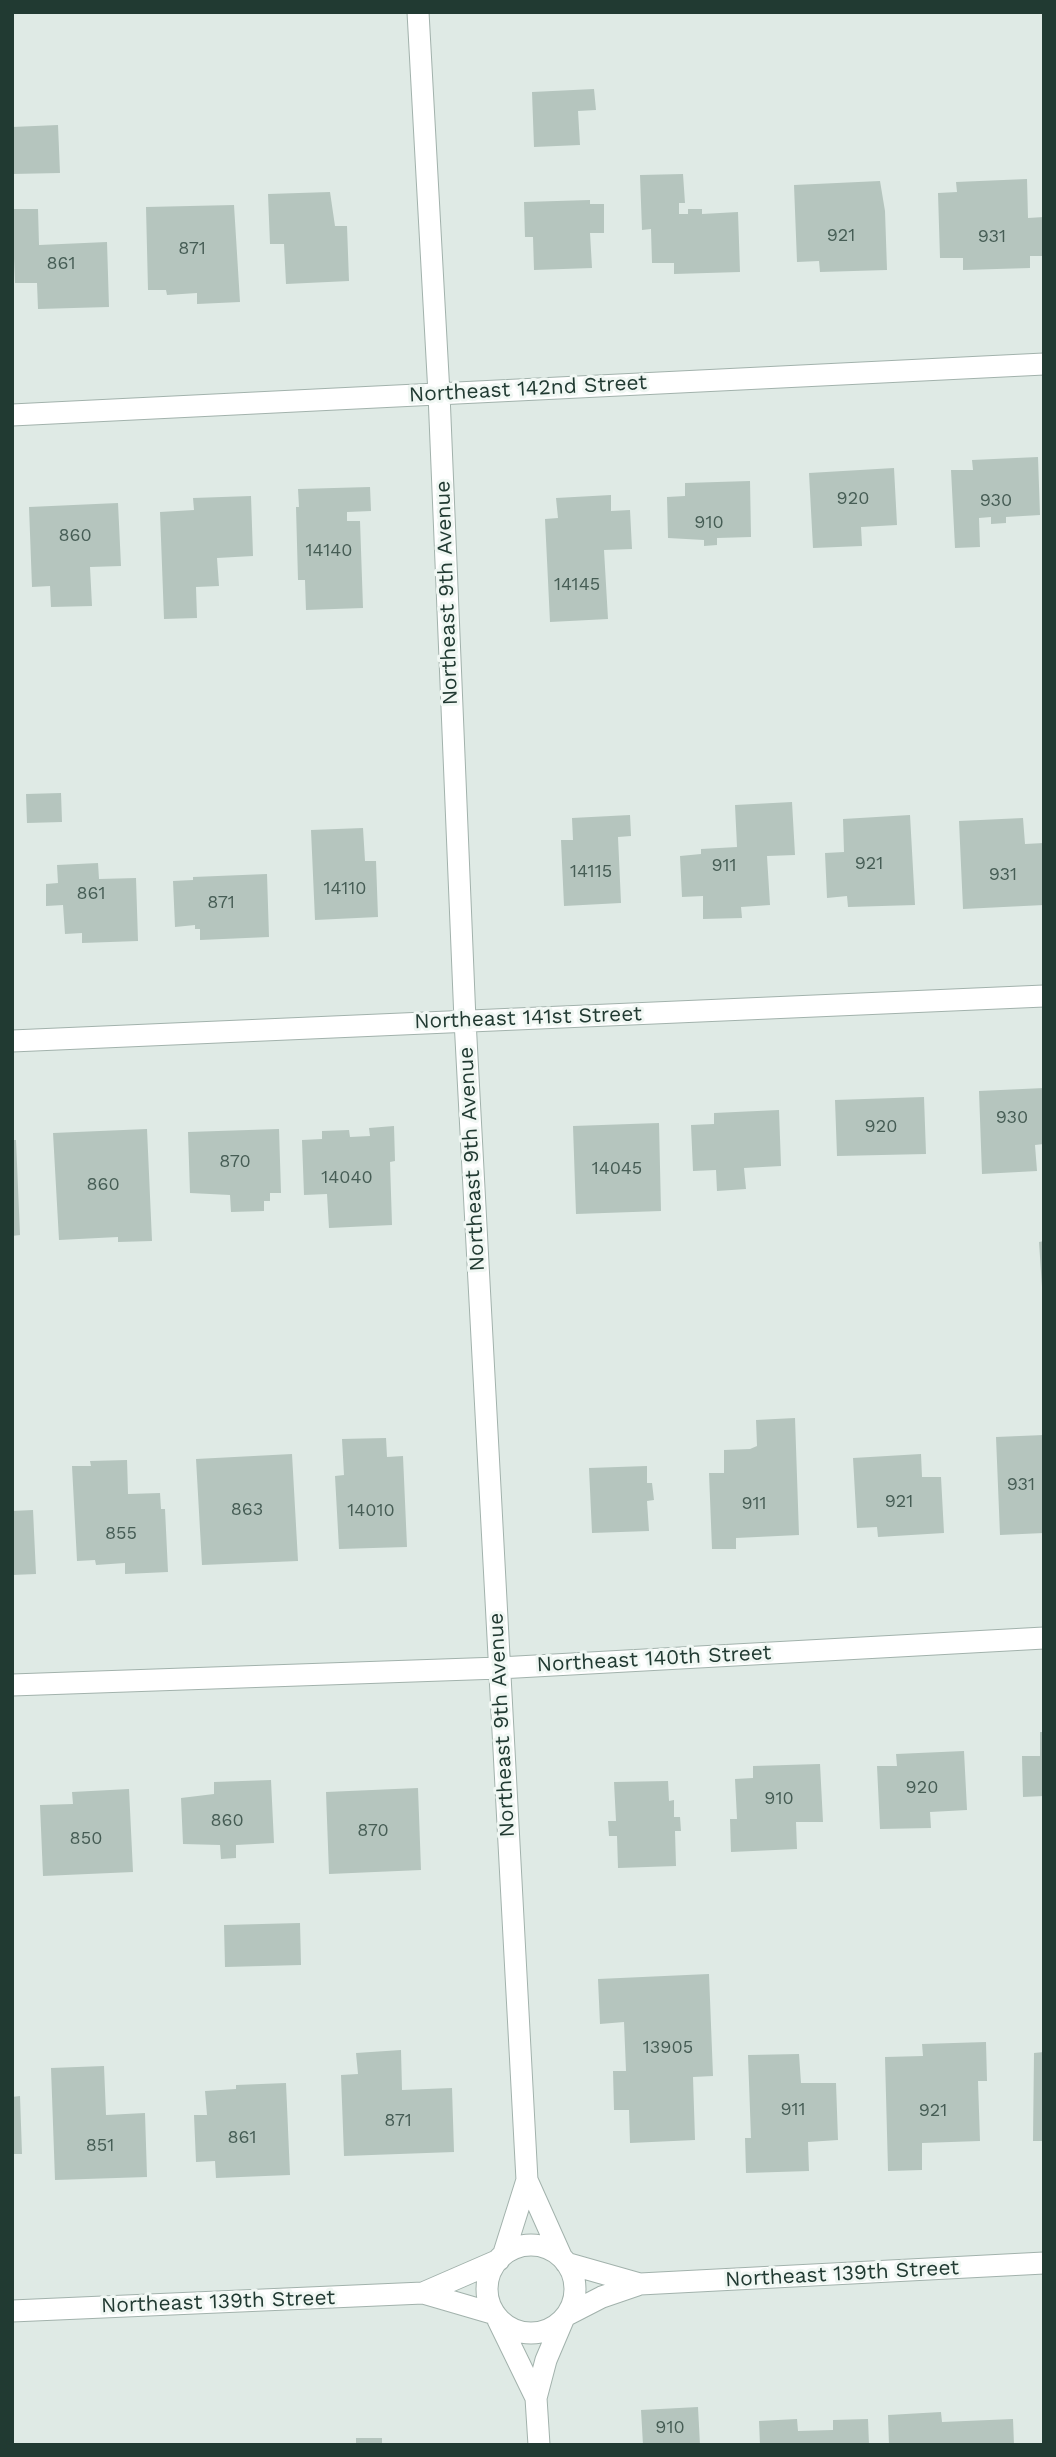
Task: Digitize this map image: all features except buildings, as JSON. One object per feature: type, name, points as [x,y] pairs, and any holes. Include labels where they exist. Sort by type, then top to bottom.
[{"type":"street","name":"Northeast 9th Avenue","points":[[418,12],[439,394],[465,1020],[527,2179],[563,2259]]},
{"type":"street","name":"Northeast 142nd Street","points":[[12,415],[1044,364]]},
{"type":"street","name":"Northeast 141st Street","points":[[12,1041],[1044,996]]},
{"type":"street","name":"Northeast 140th Street","points":[[12,1685],[499,1668],[1044,1638]]},
{"type":"street","name":"Northeast 9th Avenue","points":[[501,2257],[527,2179]]},
{"type":"street","points":[[536,2398],[490,2308],[486,2293],[494,2265],[518,2246],[548,2248],[563,2259],[575,2281],[575,2295],[546,2360],[536,2398],[539,2445]]},
{"type":"street","name":"Northeast 139th Street","points":[[423,2293],[501,2257]]},
{"type":"street","name":"Northeast 139th Street","points":[[563,2259],[640,2284]]},
{"type":"street","name":"Northeast 139th Street","points":[[565,2318],[602,2297],[640,2284],[1044,2263]]},
{"type":"street","name":"Northeast 139th Street","points":[[12,2311],[423,2293],[496,2317]]},
{"type":"street","points":[[496,2317],[510,2328],[524,2333],[551,2329],[565,2318]]}]
